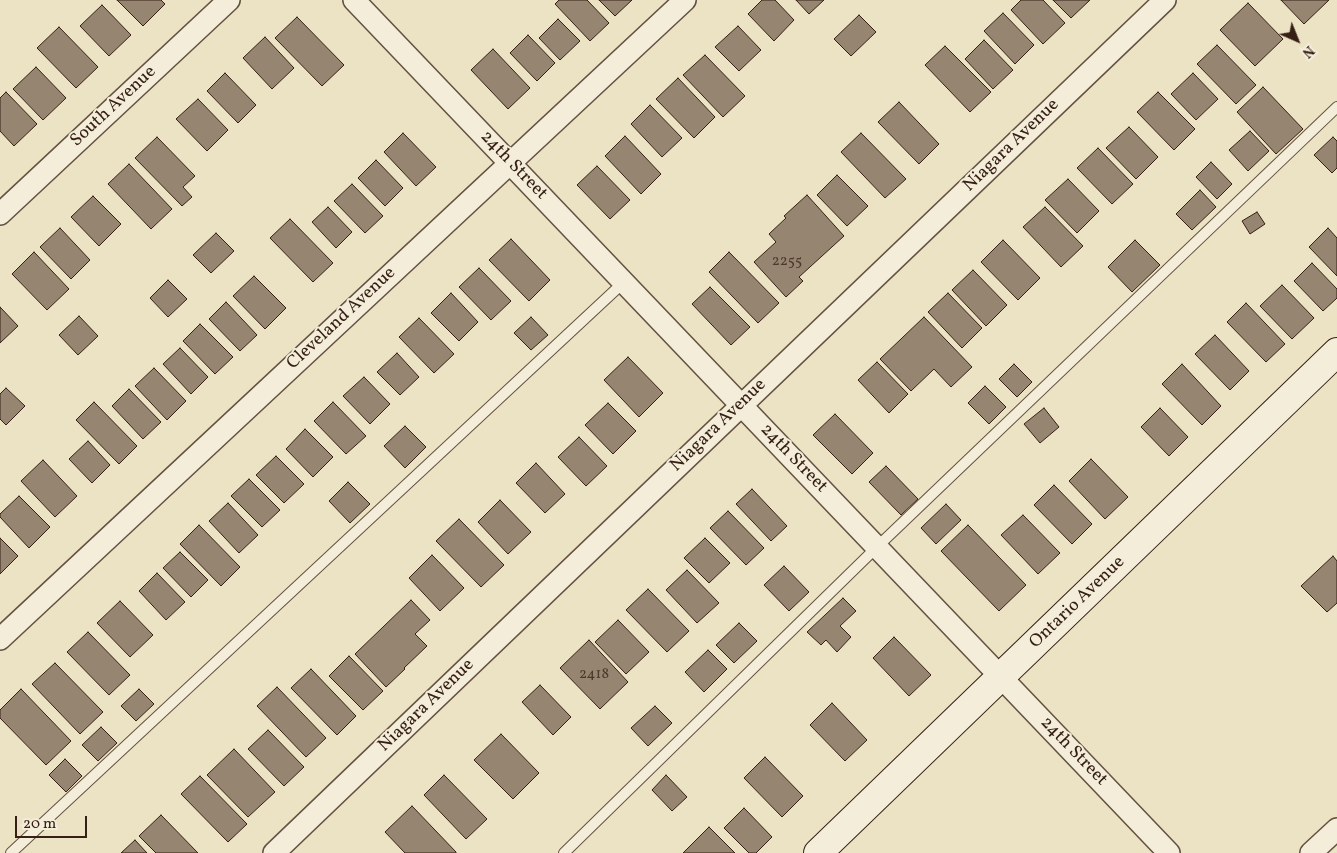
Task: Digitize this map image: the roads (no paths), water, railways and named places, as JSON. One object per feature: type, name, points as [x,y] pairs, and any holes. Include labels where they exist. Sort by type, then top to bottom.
[{"type":"main road","name":"Ontario Avenue","points":[[818,853],[1337,352]]},
{"type":"street","name":"South Avenue","points":[[0,214],[229,0]]},
{"type":"street","name":"24th Street","points":[[354,0],[1170,853]]},
{"type":"street","name":"Cleveland Avenue","points":[[0,639],[685,0]]},
{"type":"street","name":"Niagara Avenue","points":[[274,853],[1165,0]]},
{"type":"street","points":[[1311,853],[1337,829]]},
{"type":"lane","points":[[564,853],[877,547],[1337,107]]},
{"type":"lane","points":[[11,853],[624,282]]}]
